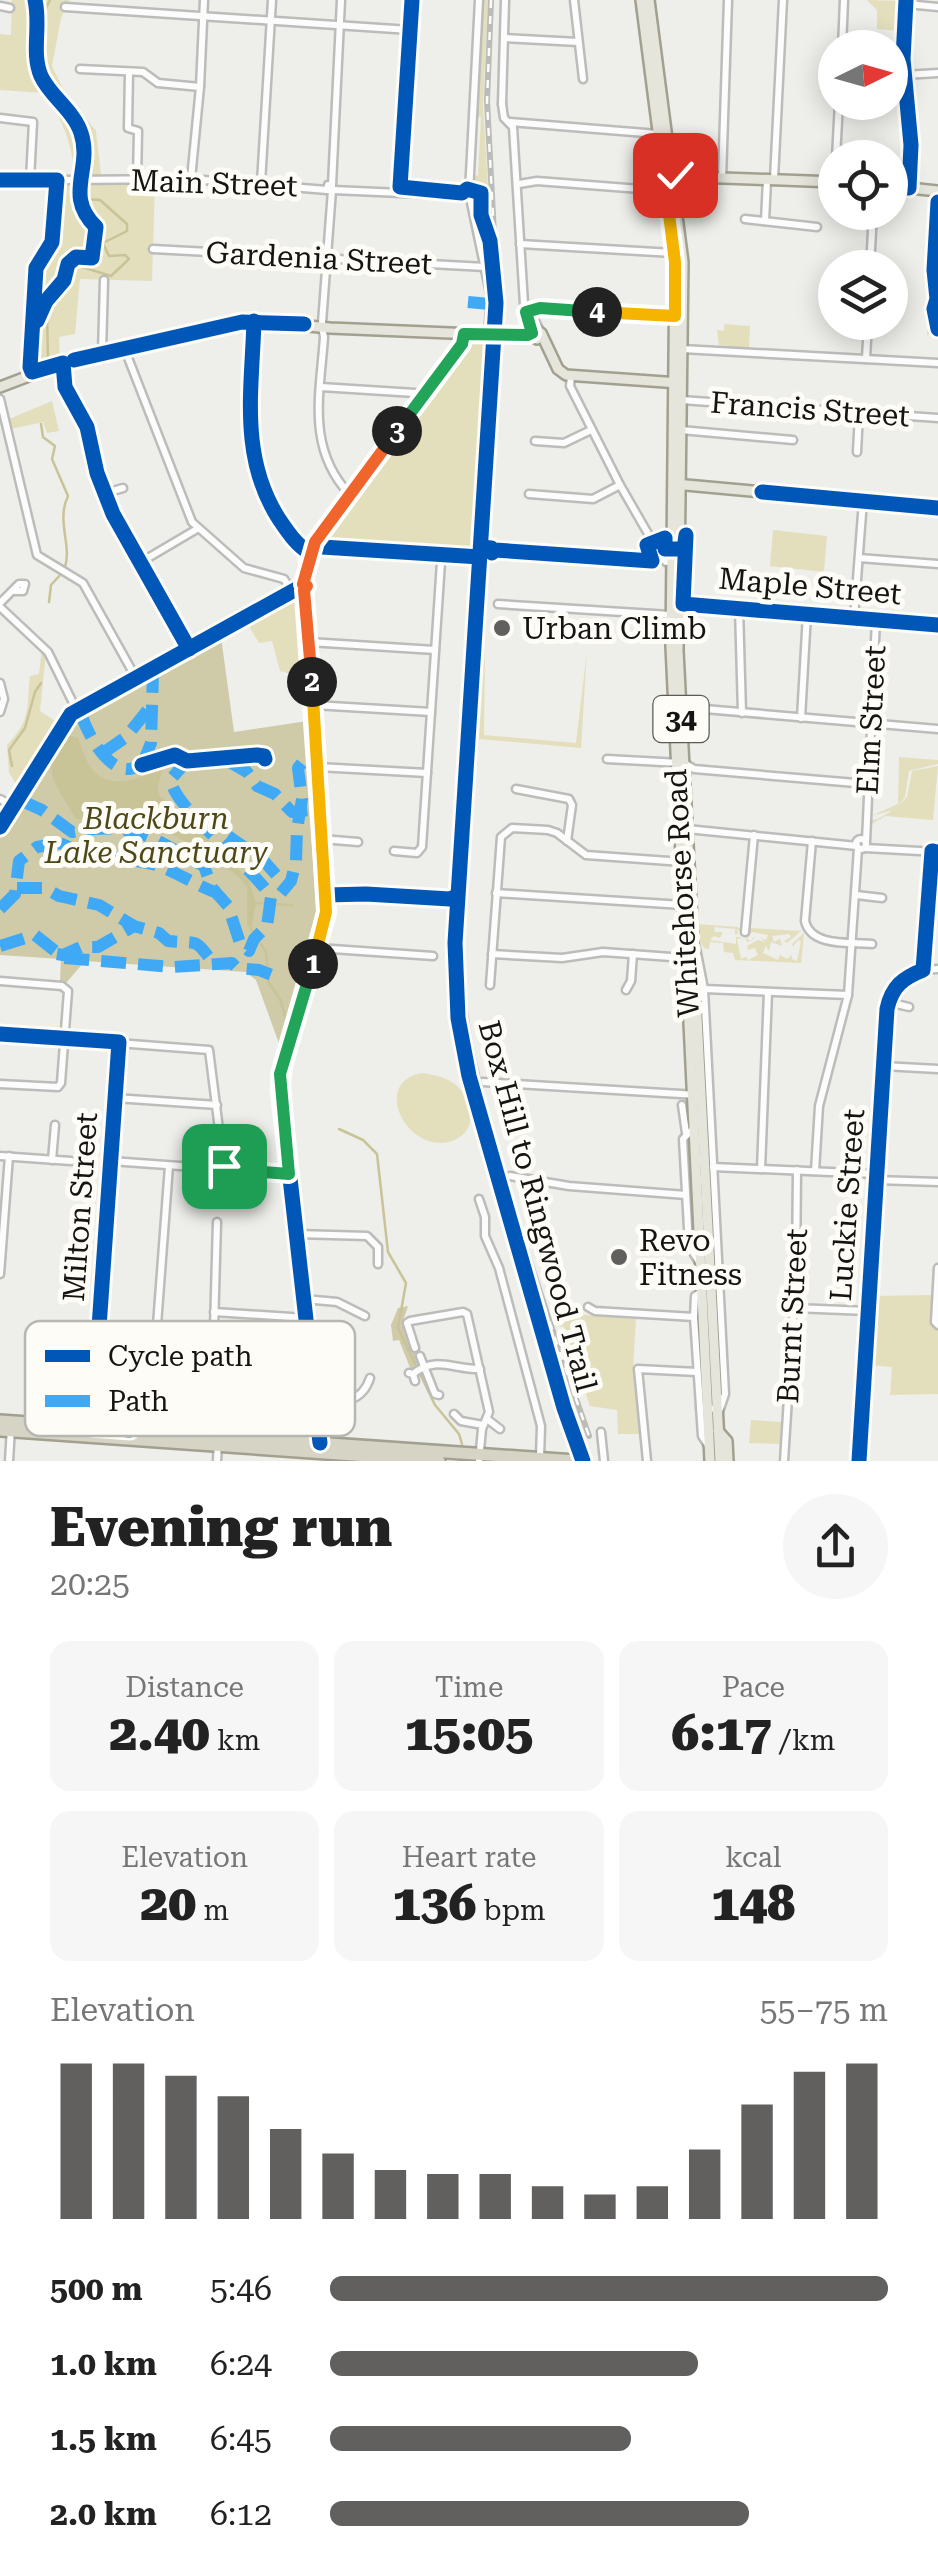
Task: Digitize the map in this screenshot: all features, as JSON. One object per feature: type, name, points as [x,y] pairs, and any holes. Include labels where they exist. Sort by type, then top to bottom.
[{"type":"highway","points":[[153,1436],[574,1461]]},
{"type":"highway","points":[[185,1436],[274,1455],[320,1448],[349,1458],[438,1461]]},
{"type":"main road","name":"Whitehorse Road","points":[[645,0],[658,134],[668,176]]},
{"type":"main road","name":"Whitehorse Road","points":[[645,0],[683,262],[678,383],[680,462],[668,563],[675,597],[684,766],[687,830],[683,857],[692,943],[689,958]]},
{"type":"main road","points":[[668,176],[818,180]]},
{"type":"main road","name":"Whitehorse Road","points":[[668,563],[680,499],[676,484],[678,383],[670,190]]},
{"type":"main road","points":[[0,387],[63,363],[254,321],[323,328],[536,335],[568,376],[678,383]]},
{"type":"main road","points":[[680,462],[694,485]]},
{"type":"main road","points":[[676,484],[938,508]]},
{"type":"main road","points":[[680,499],[713,488]]},
{"type":"main road","name":"Whitehorse Road","points":[[675,597],[670,616],[684,766],[683,905],[707,1223],[709,1456]]},
{"type":"main road","name":"Whitehorse Road","points":[[700,1097],[689,1131],[689,1191],[700,1264],[697,1311],[708,1410],[718,1430],[720,1461]]},
{"type":"main road","points":[[718,1430],[727,1441],[728,1461]]},
{"type":"street","points":[[130,0],[130,12]]},
{"type":"street","points":[[191,179],[204,0]]},
{"type":"street","points":[[261,183],[272,0]]},
{"type":"street","points":[[342,0],[319,442],[329,467],[350,496]]},
{"type":"street","points":[[400,190],[412,0]]},
{"type":"street","points":[[479,0],[470,196],[491,300],[488,336]]},
{"type":"street","points":[[505,0],[502,119],[512,127],[519,179],[524,296],[536,335]]},
{"type":"street","points":[[574,0],[583,79]]},
{"type":"street","points":[[722,178],[728,0]]},
{"type":"street","points":[[765,221],[783,0]]},
{"type":"street","points":[[843,30],[844,0]]},
{"type":"street","points":[[905,30],[906,2],[938,7]]},
{"type":"street","points":[[0,6],[10,8]]},
{"type":"street","points":[[65,7],[410,30]]},
{"type":"street","points":[[504,38],[578,42]]},
{"type":"street","points":[[80,68],[144,72],[158,83],[200,87]]},
{"type":"street","points":[[129,72],[128,128],[138,131],[137,179]]},
{"type":"street","points":[[908,76],[938,72]]},
{"type":"street","points":[[908,115],[914,187]]},
{"type":"street","points":[[0,118],[33,122],[30,180]]},
{"type":"street","points":[[512,127],[530,124],[658,134]]},
{"type":"street","name":"Main Street","points":[[0,180],[191,179],[470,196]]},
{"type":"street","points":[[519,179],[670,190]]},
{"type":"street","points":[[32,372],[36,268],[52,242],[60,180]]},
{"type":"street","points":[[745,219],[817,227]]},
{"type":"street","points":[[520,244],[674,253]]},
{"type":"street","name":"Gardenia Street","points":[[152,249],[484,266]]},
{"type":"street","points":[[102,353],[104,280]]},
{"type":"street","points":[[528,311],[543,308],[675,316]]},
{"type":"street","points":[[254,321],[249,427],[253,458],[275,513],[301,548],[310,553]]},
{"type":"street","points":[[306,1321],[280,1074],[326,920],[314,705],[300,588],[310,553],[463,334]]},
{"type":"street","points":[[866,359],[867,340]]},
{"type":"street","points":[[124,348],[197,530],[244,568],[284,578],[300,588]]},
{"type":"street","points":[[682,348],[938,363]]},
{"type":"street","points":[[63,363],[64,387],[86,427],[113,514],[188,650]]},
{"type":"street","points":[[568,376],[591,430],[646,534],[668,563]]},
{"type":"street","points":[[321,387],[422,396]]},
{"type":"street","points":[[0,399],[32,546],[42,561],[83,583],[136,678]]},
{"type":"street","name":"Francis Street","points":[[681,400],[938,418]]},
{"type":"street","points":[[857,452],[859,413]]},
{"type":"street","points":[[535,441],[564,443],[591,430]]},
{"type":"street","points":[[681,430],[793,440]]},
{"type":"street","points":[[529,494],[594,499],[620,485]]},
{"type":"street","points":[[106,494],[123,488]]},
{"type":"street","points":[[854,618],[863,501]]},
{"type":"street","points":[[140,562],[197,530]]},
{"type":"street","points":[[495,550],[668,563]]},
{"type":"street","points":[[859,558],[938,564]]},
{"type":"street","points":[[394,850],[414,854],[421,850],[441,562]]},
{"type":"street","points":[[0,827],[65,720],[300,588]]},
{"type":"street","points":[[15,591],[0,605],[48,652],[77,711]]},
{"type":"street","name":"Maple Street","points":[[675,597],[739,608],[938,625]]},
{"type":"street","points":[[498,604],[670,616]]},
{"type":"street","points":[[739,608],[742,713]]},
{"type":"street","points":[[802,718],[807,614]]},
{"type":"street","name":"Elm Street","points":[[815,1171],[819,1106],[848,995],[866,820],[876,620]]},
{"type":"street","points":[[309,642],[435,650]]},
{"type":"street","points":[[0,683],[4,699],[0,712]]},
{"type":"street","points":[[314,705],[431,712]]},
{"type":"street","points":[[680,706],[938,729]]},
{"type":"street","points":[[607,759],[867,784]]},
{"type":"street","points":[[318,767],[427,773]]},
{"type":"street","points":[[516,789],[569,799],[572,805],[567,841]]},
{"type":"street","points":[[0,799],[13,806]]},
{"type":"street","points":[[490,985],[496,893],[506,831],[548,830],[586,855],[667,860],[683,857]]},
{"type":"street","points":[[687,830],[935,852],[924,970]]},
{"type":"street","points":[[745,932],[754,835]]},
{"type":"street","points":[[322,839],[358,842]]},
{"type":"street","points":[[812,841],[805,921],[808,930],[816,939],[872,944]]},
{"type":"street","points":[[496,893],[683,905]]},
{"type":"street","points":[[326,895],[450,899]]},
{"type":"street","points":[[856,895],[882,898]]},
{"type":"street","points":[[927,908],[938,909]]},
{"type":"street","name":"Whitehorse Road","points":[[692,943],[700,959],[704,989],[700,1097],[713,1167],[725,1399],[708,1410],[696,1372],[697,1311]]},
{"type":"street","points":[[318,948],[432,956]]},
{"type":"street","points":[[492,954],[562,958],[604,952],[689,958]]},
{"type":"street","points":[[626,990],[633,954]]},
{"type":"street","points":[[908,1008],[888,1002],[901,981],[924,970],[938,969]]},
{"type":"street","points":[[0,981],[65,987],[68,991],[62,1083],[58,1087],[0,1084]]},
{"type":"street","points":[[704,989],[848,995]]},
{"type":"street","points":[[761,1169],[768,992]]},
{"type":"street","name":"Luckie Street","points":[[859,1461],[888,1002]]},
{"type":"street","points":[[0,1034],[206,1048],[211,1052],[224,1169]]},
{"type":"street","name":"Milton Street","points":[[100,1321],[119,1042]]},
{"type":"street","points":[[883,1066],[938,1069]]},
{"type":"street","points":[[483,1082],[700,1097]]},
{"type":"street","points":[[115,1098],[217,1105]]},
{"type":"street","name":"Whitehorse Road","points":[[682,1105],[689,1131]]},
{"type":"street","points":[[52,1160],[55,1126]]},
{"type":"street","points":[[0,1274],[5,1156],[72,1161]]},
{"type":"street","points":[[111,1162],[289,1174]]},
{"type":"street","points":[[157,1321],[168,1166]]},
{"type":"street","points":[[713,1167],[938,1182]]},
{"type":"street","name":"Burnt Street","points":[[784,1461],[794,1308],[797,1170]]},
{"type":"street","points":[[510,1176],[569,1186],[689,1191]]},
{"type":"street","points":[[479,1198],[486,1236],[499,1268],[541,1426],[540,1458]]},
{"type":"street","points":[[214,1321],[217,1222]]},
{"type":"street","points":[[707,1223],[716,1232]]},
{"type":"street","points":[[296,1234],[367,1236],[378,1247],[378,1264]]},
{"type":"street","points":[[936,1324],[938,1268]]},
{"type":"street","points":[[709,1278],[719,1287]]},
{"type":"street","points":[[304,1299],[337,1302],[365,1316]]},
{"type":"street","points":[[588,1306],[594,1311],[697,1311]]},
{"type":"street","points":[[794,1308],[868,1311]]},
{"type":"street","points":[[214,1312],[306,1318]]},
{"type":"street","points":[[416,1373],[419,1354],[407,1321],[465,1312],[490,1412],[480,1457]]},
{"type":"street","points":[[416,1373],[444,1363],[480,1369]]},
{"type":"street","points":[[647,1461],[638,1369],[696,1372]]},
{"type":"street","points":[[416,1373],[436,1395]]},
{"type":"street","points":[[355,1398],[367,1388],[370,1378]]},
{"type":"street","points":[[456,1419],[485,1422],[500,1429]]},
{"type":"street","points":[[6,1426],[9,1461]]},
{"type":"street","points":[[601,1432],[601,1461]]},
{"type":"street","points":[[214,1436],[217,1461]]},
{"type":"street","points":[[319,1436],[320,1448]]},
{"type":"shaded area","points":[[12,0],[70,0],[61,18],[52,66],[64,91],[96,131],[101,175],[75,176],[65,132],[43,93],[0,90],[0,34],[11,35]]},
{"type":"shaded area","points":[[481,0],[488,0],[483,106],[489,203],[482,193],[486,190],[482,183],[479,191],[474,189],[481,117],[475,116]]},
{"type":"shaded area","points":[[867,0],[902,1],[900,30],[877,29],[877,10]]},
{"type":"shaded area","points":[[60,182],[155,183],[152,281],[80,279],[75,334],[59,337],[60,361],[35,367],[32,365],[37,281],[44,258],[55,244]]},
{"type":"shaded area","points":[[933,194],[938,195],[938,335],[927,335]]},
{"type":"shaded area","points":[[724,324],[750,326],[749,348],[719,345],[717,330],[724,331]]},
{"type":"shaded area","points":[[468,342],[492,345],[493,351],[478,560],[401,555],[400,561],[387,560],[386,554],[320,550]]},
{"type":"shaded area","points":[[52,401],[59,431],[47,433],[43,422],[11,429],[9,419]]},
{"type":"shaded area","points":[[773,530],[827,536],[824,572],[770,566]]},
{"type":"shaded area","points":[[296,592],[300,594],[308,678],[280,671],[272,641],[259,643],[246,621]]},
{"type":"shaded area","points":[[485,648],[484,735],[576,743],[587,651],[581,748],[479,739]]},
{"type":"shaded area","points":[[42,649],[46,653],[40,711],[58,723],[18,787],[9,773],[7,745],[24,720],[30,676],[39,674]]},
{"type":"shaded area","points":[[69,735],[78,738],[92,769],[110,780],[141,777],[166,759],[157,788],[160,796],[249,880],[256,903],[251,929],[247,924],[247,887],[204,851],[140,818],[76,819],[57,787],[51,767],[58,746]]},
{"type":"shaded area","points":[[899,757],[938,760],[938,764],[909,771],[905,797],[898,806],[907,797],[912,771],[938,766],[933,820],[885,816],[870,825],[870,820],[893,810],[871,816],[898,804]]},
{"type":"shaded area","points":[[697,924],[742,929],[743,933],[737,929],[735,934],[735,929],[714,927],[715,932],[723,932],[720,938],[714,936],[710,940],[736,944],[736,937],[741,937],[744,945],[741,938],[737,939],[741,959],[748,960],[758,955],[755,948],[748,950],[747,946],[758,940],[765,942],[760,937],[766,940],[768,935],[752,932],[748,942],[746,940],[749,928],[801,931],[787,943],[784,941],[791,937],[789,934],[772,936],[774,942],[780,939],[782,946],[771,942],[769,951],[766,946],[763,953],[778,960],[780,955],[787,959],[792,955],[797,961],[801,941],[793,947],[792,944],[804,933],[801,963],[735,960],[733,953],[724,952],[723,943],[710,942],[709,949],[704,948]]},
{"type":"shaded area","points":[[422,1073],[450,1081],[464,1094],[471,1118],[465,1133],[458,1138],[433,1142],[419,1137],[400,1115],[399,1089],[407,1079]]},
{"type":"shaded area","points":[[931,1295],[931,1323],[938,1330],[938,1394],[890,1395],[892,1367],[869,1365],[874,1296]]},
{"type":"shaded area","points":[[563,1313],[636,1319],[633,1369],[642,1434],[618,1434],[617,1410],[590,1406],[564,1327],[555,1326],[556,1316]]},
{"type":"shaded area","points":[[751,1420],[782,1422],[781,1444],[749,1443]]},
{"type":"green space","name":"Blackburn Lake Sanctuary","points":[[221,637],[234,732],[308,721],[321,917],[281,1049],[256,980],[246,972],[85,961],[66,983],[60,981],[61,959],[0,955],[0,837],[71,720]]},
{"type":"green space","points":[[408,1306],[403,1321],[418,1362],[411,1370],[399,1340],[393,1341],[391,1325],[398,1308]]},
{"type":"waterway","points":[[48,362],[47,310],[67,288],[73,272],[79,266],[111,276],[129,259],[125,255],[109,256],[103,243],[127,231],[127,224],[100,200],[86,199],[85,130],[43,74],[44,12],[50,0]]},
{"type":"waterway","points":[[41,424],[43,437],[55,446],[52,459],[68,496],[63,515],[65,567]]},
{"type":"waterway","points":[[49,602],[51,585],[61,574]]},
{"type":"waterway","points":[[12,766],[9,750],[25,728],[41,683]]},
{"type":"waterway","points":[[256,903],[292,905]]},
{"type":"waterway","points":[[251,929],[266,952],[269,983],[280,999],[287,1021]]},
{"type":"waterway","points":[[339,1129],[363,1140],[377,1154],[388,1252],[406,1283],[398,1328],[435,1405],[459,1434],[462,1444]]},
{"type":"railway","points":[[491,0],[487,101],[499,330]]},
{"type":"railway","points":[[500,343],[461,923],[462,984],[476,1073],[500,1162],[589,1436]]},
{"type":"marked path","points":[[468,302],[490,304]]},
{"type":"marked path","points":[[142,765],[151,743],[153,673]]},
{"type":"marked path","points":[[103,753],[126,737],[151,706]]},
{"type":"marked path","points":[[81,714],[92,739],[111,763],[130,769],[151,762]]},
{"type":"marked path","points":[[281,893],[291,881],[296,861],[302,799],[298,768],[305,759]]},
{"type":"marked path","points":[[22,801],[72,832],[128,830],[204,866],[212,888],[228,906],[240,943],[249,951],[267,926],[271,897],[175,791],[171,779],[187,761]]},
{"type":"marked path","points":[[228,761],[247,772],[257,786],[275,794],[292,812],[311,810]]},
{"type":"marked path","points":[[0,909],[15,894],[19,861],[37,847],[60,843],[57,835]]},
{"type":"marked path","points":[[228,836],[263,860],[287,887]]},
{"type":"marked path","points":[[60,843],[161,867],[218,893]]},
{"type":"marked path","points":[[17,888],[45,888],[59,896],[99,905],[168,941],[196,944],[215,965]]},
{"type":"marked path","points":[[57,954],[98,947],[134,926]]},
{"type":"marked path","points":[[0,946],[35,935],[64,958],[173,967],[232,963],[237,968],[274,976]]},
{"type":"cycle path","points":[[35,0],[38,67],[81,133],[81,204],[96,227],[92,258],[76,257],[68,264],[64,280],[46,301],[37,321]]},
{"type":"cycle path","name":"Box Hill to Ringwood Trail","points":[[412,0],[400,187],[481,193],[496,303],[455,943],[458,1018],[469,1076],[564,1408],[583,1461]]},
{"type":"cycle path","points":[[906,0],[903,59],[911,145],[908,188]]},
{"type":"cycle path","points":[[0,180],[57,180],[52,242],[36,268],[30,367],[32,372],[63,363],[65,387],[87,427],[97,473],[113,514],[189,649]]},
{"type":"cycle path","points":[[938,202],[934,270],[938,329]]},
{"type":"cycle path","points":[[254,321],[250,397],[258,471],[279,519],[310,553]]},
{"type":"cycle path","points":[[74,360],[242,322],[304,324]]},
{"type":"cycle path","points":[[762,492],[938,508]]},
{"type":"cycle path","points":[[481,547],[491,548],[492,553],[495,550],[652,561],[647,545],[665,538],[665,549],[684,549],[686,535],[683,604],[938,625]]},
{"type":"cycle path","points":[[308,560],[315,542],[322,547],[480,557]]},
{"type":"cycle path","points":[[0,827],[71,714],[300,587]]},
{"type":"cycle path","points":[[304,590],[327,912],[283,1065],[280,1090],[306,1321]]},
{"type":"cycle path","points":[[142,765],[175,755],[187,761],[257,755],[265,759]]},
{"type":"cycle path","points":[[859,1461],[887,1009],[899,984],[923,970],[932,851],[938,852]]},
{"type":"cycle path","points":[[326,895],[450,899],[457,896]]},
{"type":"cycle path","points":[[0,1034],[119,1042],[99,1321]]},
{"type":"cycle path","points":[[319,1436],[320,1443]]},
{"type":"place","name":"Urban Climb","points":[[502,628]]},
{"type":"place","name":"Revo Fitness","points":[[619,1257]]},
{"type":"route","points":[[224,1166],[289,1174],[280,1074],[326,920],[304,590],[307,586],[303,584],[315,542],[462,344],[464,334],[528,335],[532,333],[526,312],[540,308],[675,316],[675,262],[666,190],[673,189],[671,176],[675,175]]}]
